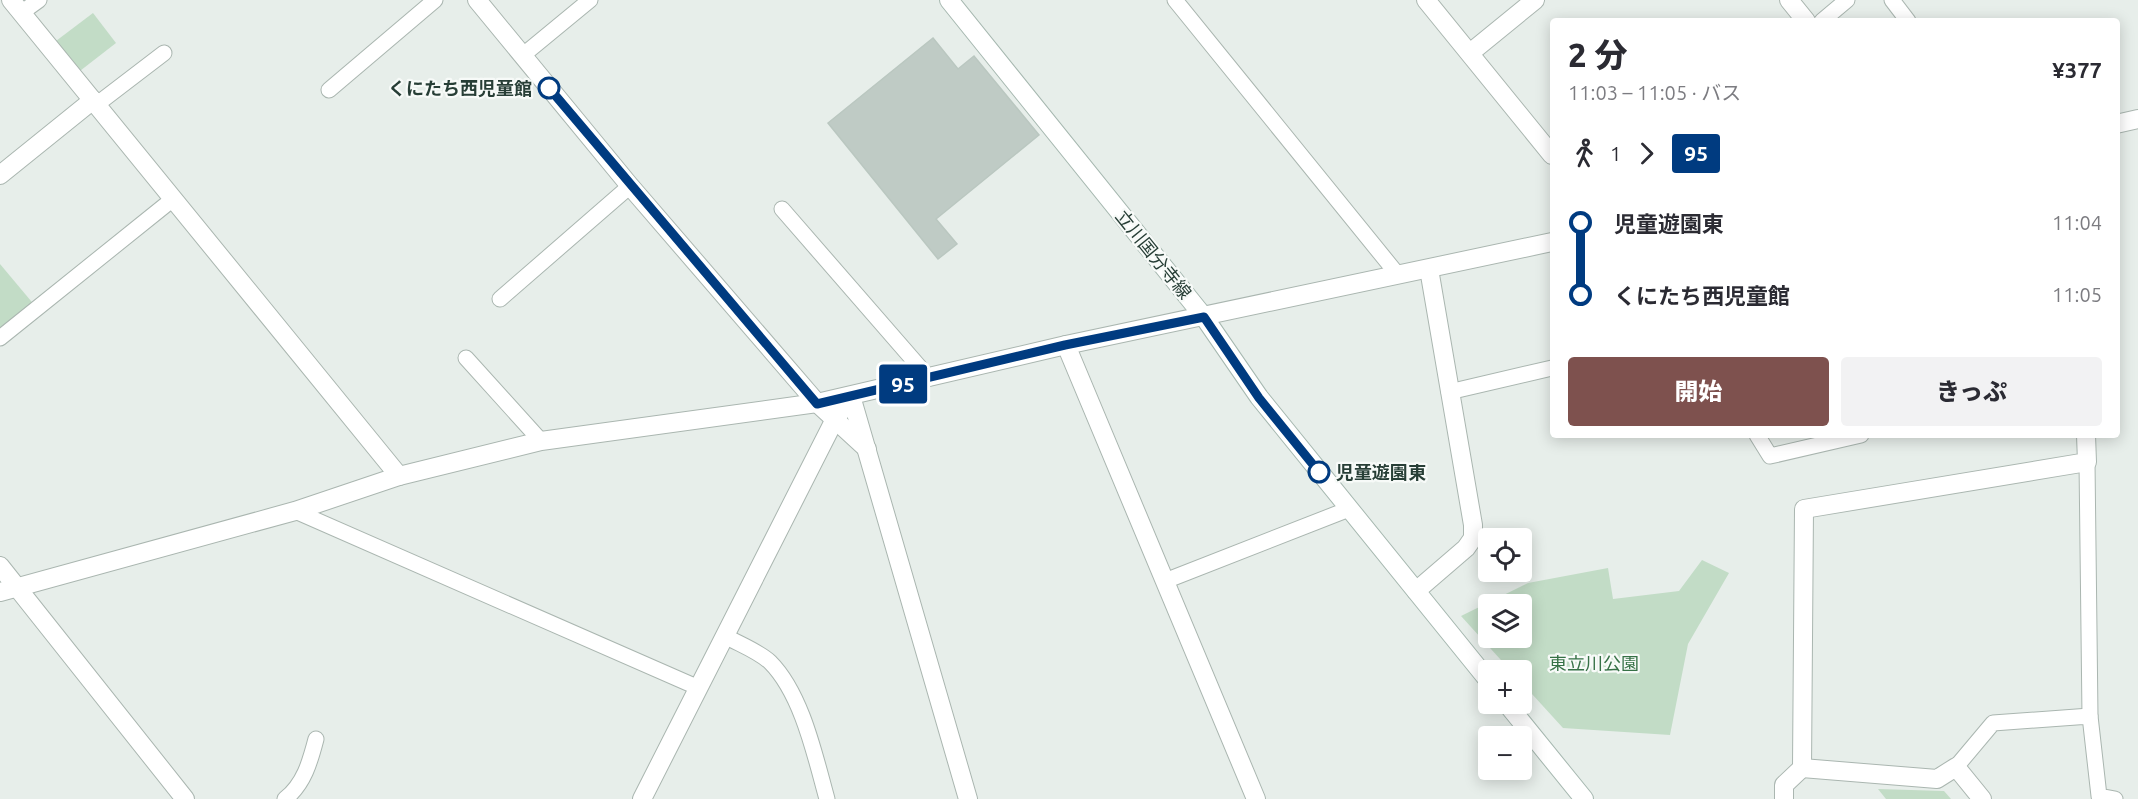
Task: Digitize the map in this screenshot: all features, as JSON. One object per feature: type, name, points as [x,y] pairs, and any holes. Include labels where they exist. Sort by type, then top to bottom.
[{"type":"street","points":[[477,0],[630,186],[817,404],[867,449]]},
{"type":"street","name":"立川国分寺線","points":[[949,0],[1204,317],[1259,398],[1478,668]]},
{"type":"street","points":[[1426,0],[1550,153]]},
{"type":"street","points":[[1470,53],[1535,0]]},
{"type":"street","points":[[1790,0],[1804,18]]},
{"type":"street","points":[[16,7],[399,476]]},
{"type":"street","points":[[0,175],[94,102]]},
{"type":"street","points":[[2120,123],[2138,118]]},
{"type":"street","points":[[9,590],[295,511],[399,476],[541,441],[817,404],[1065,345],[1550,242]]},
{"type":"street","points":[[1416,591],[1466,548],[1473,538],[1473,525],[1429,269]]},
{"type":"street","points":[[1065,345],[1256,799]]},
{"type":"street","points":[[642,799],[834,421],[851,396]]},
{"type":"street","points":[[851,396],[968,799]]},
{"type":"street","points":[[1788,794],[1802,768],[1804,509],[2087,462],[2086,438]]},
{"type":"street","points":[[0,566],[9,590],[184,799]]},
{"type":"street","points":[[1515,714],[1584,799]]},
{"type":"street","points":[[1802,768],[1937,779],[1956,767],[1982,799]]},
{"type":"lane","points":[[16,7],[39,0]]},
{"type":"lane","points":[[329,90],[435,0]]},
{"type":"lane","points":[[522,56],[590,0]]},
{"type":"lane","points":[[1175,0],[1398,275]]},
{"type":"lane","points":[[1826,18],[1847,0]]},
{"type":"lane","points":[[1892,0],[1906,18]]},
{"type":"lane","points":[[94,102],[164,53]]},
{"type":"lane","points":[[500,299],[630,186]]},
{"type":"lane","points":[[0,338],[173,199]]},
{"type":"lane","points":[[782,209],[929,378]]},
{"type":"lane","points":[[466,358],[541,441]]},
{"type":"lane","points":[[1449,392],[1550,368]]},
{"type":"lane","points":[[1759,438],[1770,456],[1848,438]]},
{"type":"lane","points":[[2087,462],[2090,716],[2099,796],[2115,799]]},
{"type":"lane","points":[[1165,581],[1350,509]]},
{"type":"lane","points":[[295,511],[699,688]]},
{"type":"lane","points":[[725,636],[768,660],[785,681],[806,726],[827,799]]},
{"type":"lane","points":[[1956,767],[1993,723],[2090,716]]},
{"type":"lane","points":[[285,799],[293,792],[308,769],[316,740]]},
{"type":"green space","points":[[93,13],[116,43],[76,74],[52,44]]},
{"type":"green space","points":[[0,264],[36,307],[0,339]]},
{"type":"green space","name":"東立川公園","points":[[1702,560],[1729,573],[1688,644],[1670,735],[1563,728],[1532,694],[1532,660],[1501,660],[1490,648],[1532,648],[1532,594],[1506,594],[1528,583],[1608,568],[1613,599],[1679,591]]},
{"type":"green space","name":"東立川公園","points":[[1478,608],[1478,635],[1461,616]]},
{"type":"green space","points":[[1878,789],[1944,791],[1951,799],[1886,799]]},
{"type":"building","points":[[933,38],[958,69],[974,56],[1039,135],[936,219],[957,244],[938,259],[828,123]]},
{"type":"bus line","name":"95","points":[[549,88],[817,404],[1065,345],[1204,317],[1259,398],[1319,472]]},
{"type":"place","name":"くにたち西児童館","points":[[549,88]]},
{"type":"place","name":"児童遊園東","points":[[1319,472]]}]
